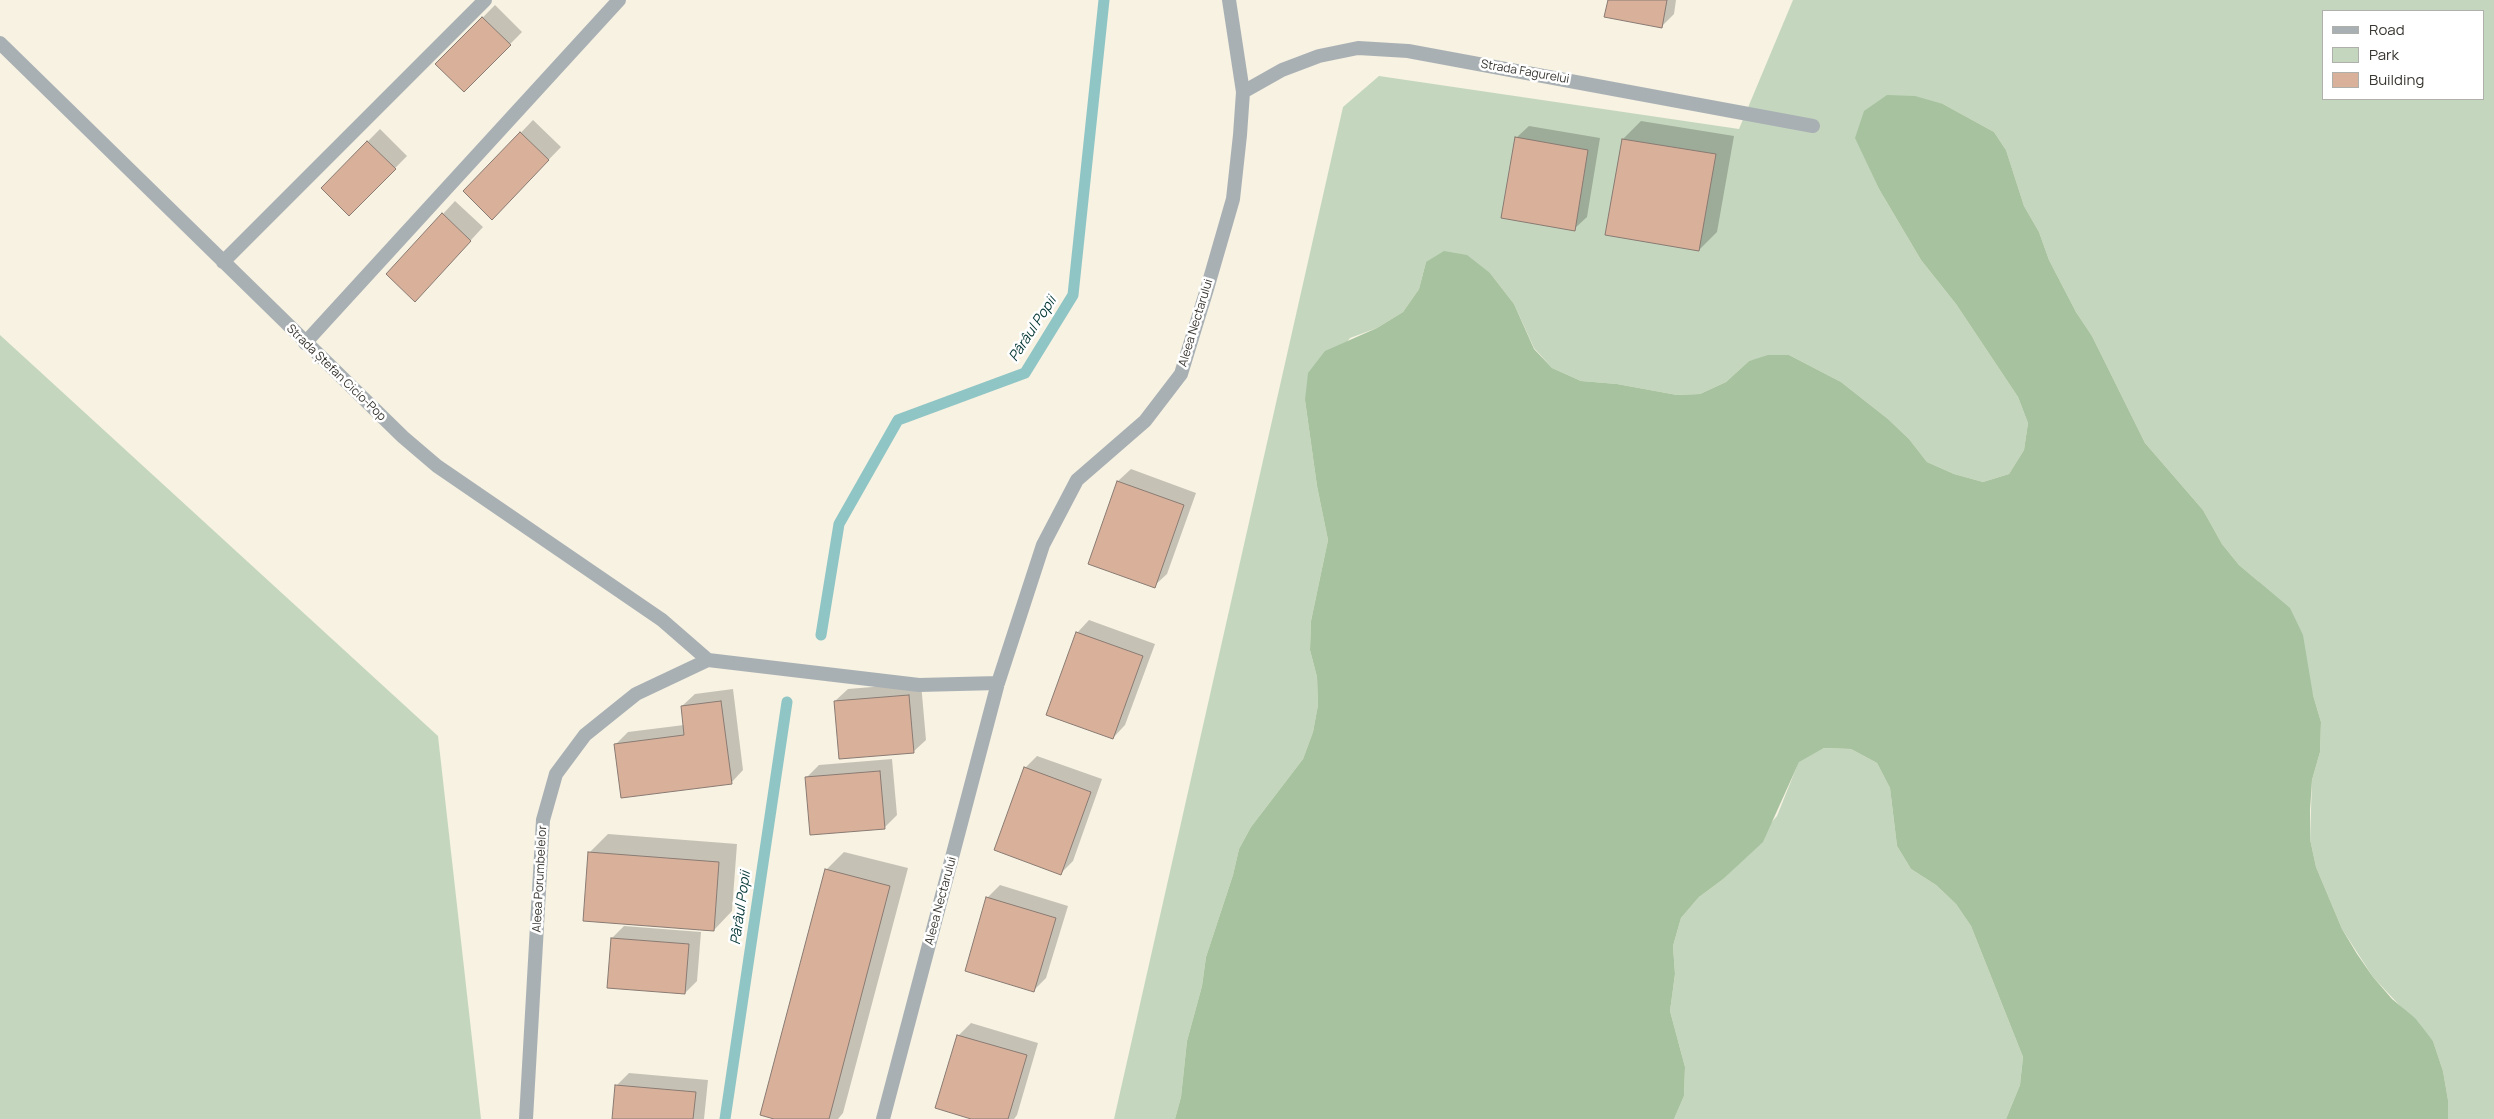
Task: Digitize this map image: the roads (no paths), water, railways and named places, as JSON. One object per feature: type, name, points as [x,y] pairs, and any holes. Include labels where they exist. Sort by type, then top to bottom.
[{"type":"street","points":[[223,262],[485,0]]},
{"type":"street","points":[[305,343],[619,0]]},
{"type":"street","name":"Aleea Nectarului","points":[[883,1119],[998,683],[1042,545],[1077,480],[1145,421],[1181,374],[1233,199],[1243,92],[1228,0]]},
{"type":"street","name":"Strada Ștefan Cicio-Pop","points":[[0,43],[305,343],[437,466],[633,599],[662,620],[708,660]]},
{"type":"street","name":"Strada Fagurelui","points":[[1243,92],[1282,70],[1309,60],[1358,48],[1408,51],[1813,126]]},
{"type":"street","points":[[708,660],[919,685],[998,683]]},
{"type":"street","name":"Aleea Porumbelelor","points":[[526,1119],[543,820],[556,774],[585,735],[636,694],[708,660]]},
{"type":"waterway","name":"Pârâul Popii","points":[[821,635],[839,524],[898,420],[1025,373],[1073,295],[1104,0]]},
{"type":"waterway","name":"Pârâul Popii","points":[[725,1119],[787,702]]}]
